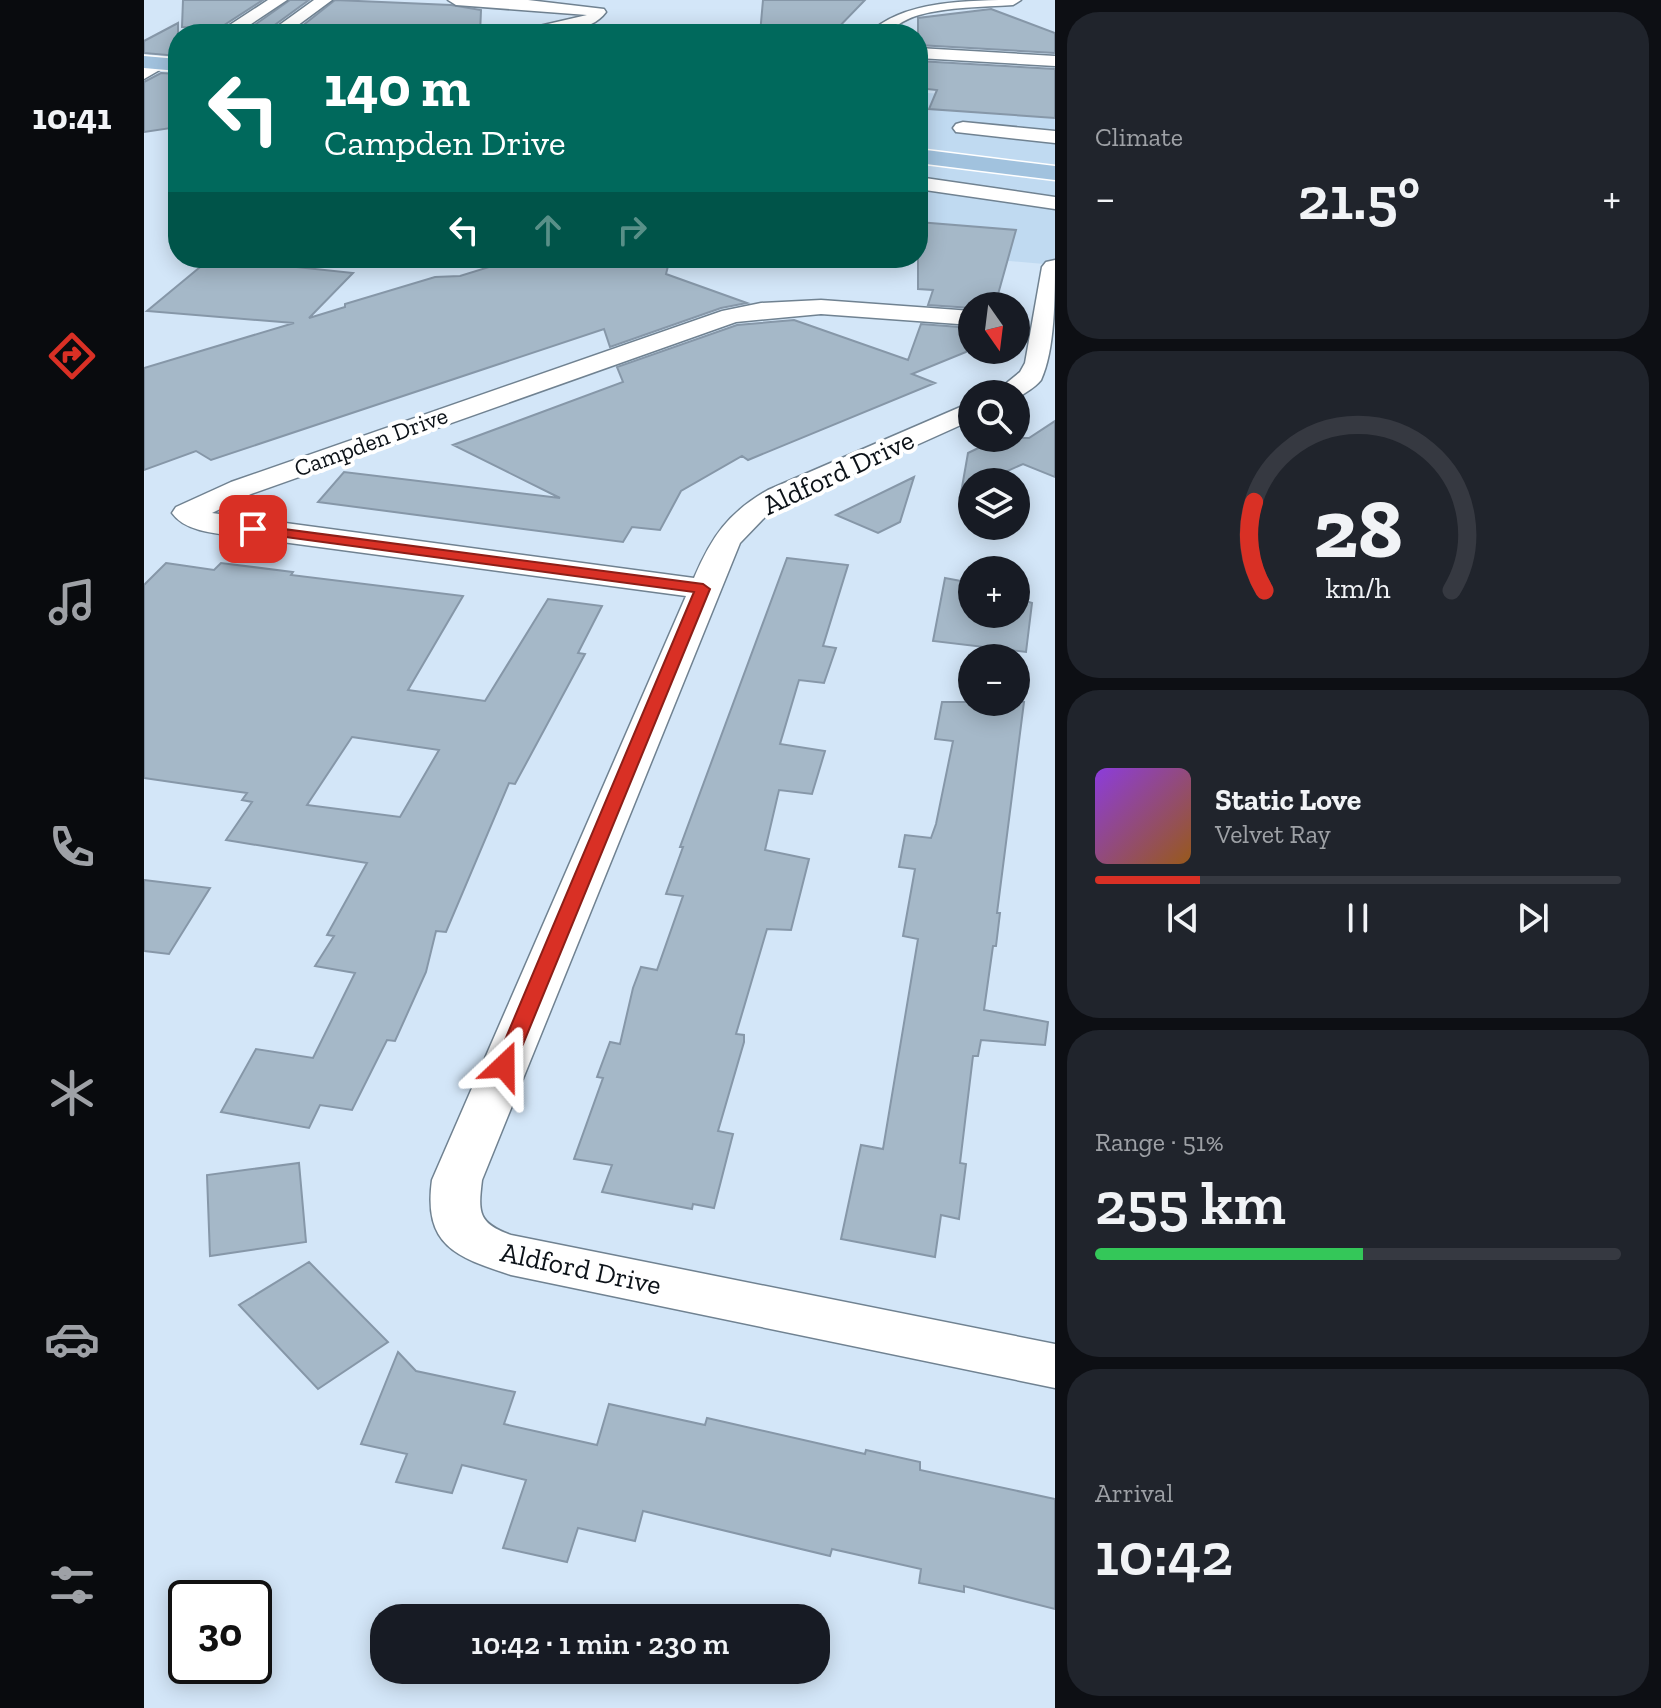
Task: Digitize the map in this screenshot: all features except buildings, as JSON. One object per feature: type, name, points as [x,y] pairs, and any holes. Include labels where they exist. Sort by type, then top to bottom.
[{"type":"main road","points":[[144,50],[164,62]]},
{"type":"main road","points":[[928,139],[1055,154]]},
{"type":"main road","points":[[928,157],[1055,173]]},
{"type":"street","points":[[240,24],[279,0]]},
{"type":"street","points":[[289,24],[324,0]]},
{"type":"street","points":[[456,0],[598,12],[592,19],[571,24]]},
{"type":"street","points":[[885,24],[900,15],[975,2],[1013,0]]},
{"type":"street","points":[[928,54],[1055,61]]},
{"type":"street","points":[[963,128],[1055,137]]},
{"type":"street","points":[[928,184],[1055,203]]},
{"type":"street","points":[[1026,380],[1038,363],[1049,324],[1054,267]]},
{"type":"street","name":"Campden Drive","points":[[703,589],[253,529],[201,520],[187,513],[231,492],[731,316],[755,310],[820,305],[958,317]]},
{"type":"street","name":"Aldford Drive","points":[[958,416],[756,509],[726,540],[457,1180],[452,1206],[459,1228],[476,1245],[511,1255],[1055,1366]]},
{"type":"shaded area","points":[[928,93],[1055,102],[1055,265],[928,254]]},
{"type":"route","points":[[253,529],[703,589],[504,1066]]}]
